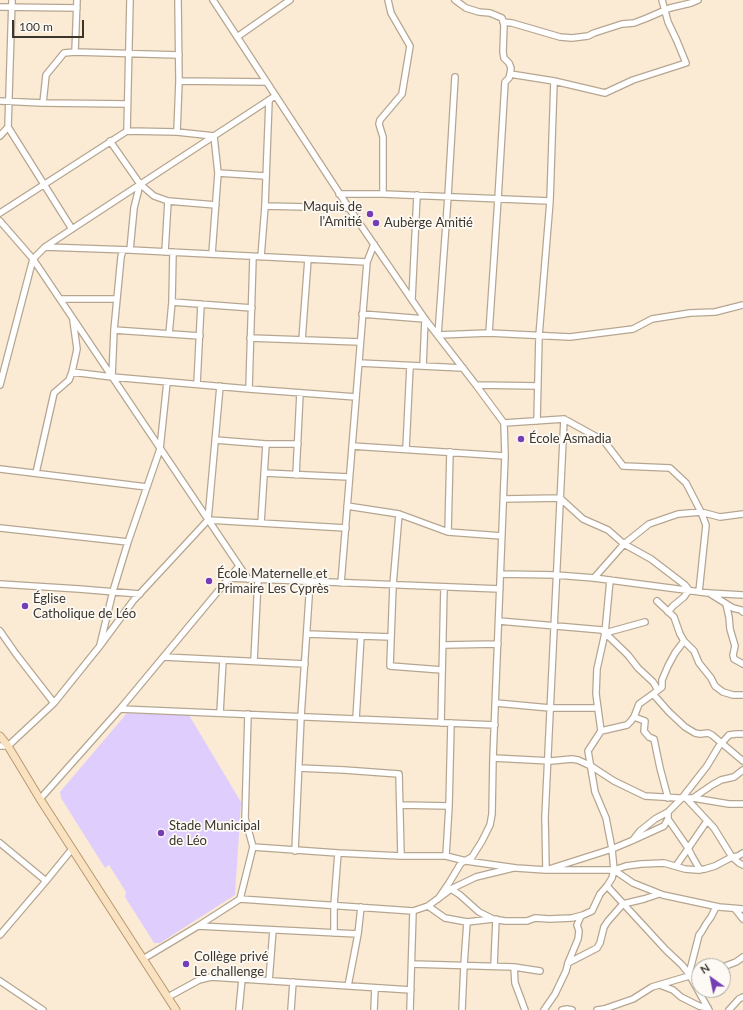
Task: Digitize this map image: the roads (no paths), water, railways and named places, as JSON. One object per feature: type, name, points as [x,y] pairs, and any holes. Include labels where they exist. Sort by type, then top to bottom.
[{"type":"main road","points":[[0,730],[5,745]]},
{"type":"main road","points":[[0,736],[176,1010]]},
{"type":"street","points":[[12,0],[8,126],[72,229]]},
{"type":"street","points":[[75,52],[77,0]]},
{"type":"street","points":[[127,131],[130,0]]},
{"type":"street","points":[[177,132],[179,81],[178,0]]},
{"type":"street","points":[[213,0],[348,208],[425,319],[504,423],[504,499],[492,814],[490,825],[482,841],[472,856],[461,863],[438,899]]},
{"type":"street","points":[[237,37],[281,3],[290,0]]},
{"type":"street","points":[[383,194],[383,137],[379,124],[380,120],[402,94],[410,46],[391,13],[388,0]]},
{"type":"street","points":[[455,0],[466,8],[479,12],[490,13],[502,18],[504,34],[503,52],[504,58],[509,63],[510,68],[509,78],[505,82],[489,333]]},
{"type":"street","points":[[510,74],[554,81],[605,93],[633,80],[686,63],[668,22],[662,0]]},
{"type":"street","points":[[503,22],[512,23],[560,37],[572,38],[588,36],[622,24],[634,23],[664,10],[698,0]]},
{"type":"street","points":[[0,7],[77,8]]},
{"type":"street","points":[[43,103],[46,75],[64,53],[179,55]]},
{"type":"street","points":[[438,335],[455,77]]},
{"type":"street","points":[[179,81],[266,82]]},
{"type":"street","points":[[537,421],[539,336],[550,201],[554,81]]},
{"type":"street","points":[[0,385],[33,259],[45,247],[275,96]]},
{"type":"street","points":[[261,257],[269,100]]},
{"type":"street","points":[[0,101],[127,104]]},
{"type":"street","points":[[0,136],[8,126]]},
{"type":"street","points":[[0,213],[127,131],[177,132],[214,136]]},
{"type":"street","points":[[212,254],[218,173],[214,136]]},
{"type":"street","points":[[110,141],[140,184],[154,196],[168,201],[216,204]]},
{"type":"street","points":[[218,173],[265,176]]},
{"type":"street","points":[[130,250],[134,208],[140,184]]},
{"type":"street","points":[[339,194],[448,196],[550,201]]},
{"type":"street","points":[[412,300],[417,195]]},
{"type":"street","points":[[165,252],[168,201]]},
{"type":"street","points":[[264,206],[348,208]]},
{"type":"street","points":[[0,221],[33,259],[248,579]]},
{"type":"street","points":[[341,583],[366,262],[374,244]]},
{"type":"street","points":[[45,247],[366,262]]},
{"type":"street","points":[[112,377],[114,330],[121,257],[123,250]]},
{"type":"street","points":[[169,334],[172,302],[173,252]]},
{"type":"street","points":[[249,389],[253,257]]},
{"type":"street","points":[[302,340],[308,259]]},
{"type":"street","points":[[60,299],[117,299]]},
{"type":"street","points":[[172,302],[252,308]]},
{"type":"street","points":[[197,384],[201,304]]},
{"type":"street","points":[[438,335],[489,333],[570,337],[633,329],[652,319],[690,312],[714,312],[743,305]]},
{"type":"street","points":[[362,314],[425,319]]},
{"type":"street","points":[[423,366],[425,319]]},
{"type":"street","points":[[36,474],[54,393],[69,380],[72,372],[76,349],[73,320]]},
{"type":"street","points":[[114,330],[200,336]]},
{"type":"street","points":[[250,338],[360,342]]},
{"type":"street","points":[[359,363],[463,368]]},
{"type":"street","points":[[406,449],[410,366]]},
{"type":"street","points":[[72,372],[167,382],[356,397]]},
{"type":"street","points":[[99,647],[113,591],[128,542],[160,449],[167,382]]},
{"type":"street","points":[[476,385],[538,386]]},
{"type":"street","points":[[5,745],[54,703],[140,594],[208,520],[220,386]]},
{"type":"street","points":[[296,475],[300,393]]},
{"type":"street","points":[[504,423],[564,419],[604,440],[623,466],[670,468],[686,482],[706,525],[699,592]]},
{"type":"street","points":[[546,870],[545,817],[564,419]]},
{"type":"street","points":[[215,440],[266,444],[298,444]]},
{"type":"street","points":[[261,523],[266,444]]},
{"type":"street","points":[[352,446],[505,456]]},
{"type":"street","points":[[448,532],[450,452]]},
{"type":"street","points":[[0,470],[147,487]]},
{"type":"street","points":[[264,474],[350,477]]},
{"type":"street","points":[[504,499],[560,498],[584,519],[608,530],[624,544],[651,559],[685,585],[689,590]]},
{"type":"street","points":[[347,506],[399,514],[448,532],[502,536]]},
{"type":"street","points":[[594,578],[624,544],[649,524],[678,514],[701,512],[720,517],[743,514]]},
{"type":"street","points":[[399,514],[393,585],[390,666],[442,670]]},
{"type":"street","points":[[208,520],[346,528]]},
{"type":"street","points":[[0,528],[128,542]]},
{"type":"street","points":[[40,799],[120,709],[239,566]]},
{"type":"street","points":[[501,574],[556,575],[594,578],[699,592],[743,595]]},
{"type":"street","points":[[229,578],[500,589]]},
{"type":"street","points":[[254,661],[258,579]]},
{"type":"street","points":[[451,889],[479,912],[494,919],[505,921],[527,921],[535,918],[572,918],[581,916],[592,910],[600,894],[612,878],[614,870],[612,849],[606,818],[595,792],[588,751],[601,731],[596,694],[597,669],[605,633],[610,580]]},
{"type":"street","points":[[295,850],[301,717],[310,582]]},
{"type":"street","points":[[0,584],[140,594]]},
{"type":"street","points":[[441,723],[444,587]]},
{"type":"street","points":[[668,612],[684,597],[689,590]]},
{"type":"street","points":[[708,593],[733,608],[743,612]]},
{"type":"street","points":[[657,602],[674,617],[684,641],[694,651],[699,663],[711,678],[715,686],[723,692],[733,695],[743,695]]},
{"type":"street","points":[[726,604],[730,629],[735,646],[733,655],[734,659],[743,664]]},
{"type":"street","points":[[499,621],[602,630],[628,655],[638,668],[653,682],[658,690]]},
{"type":"street","points":[[605,633],[645,622]]},
{"type":"street","points":[[0,631],[54,703]]},
{"type":"street","points":[[307,634],[391,637]]},
{"type":"street","points":[[356,719],[361,636]]},
{"type":"street","points":[[601,731],[627,726],[634,717],[639,704],[662,687],[662,680],[668,666],[684,641]]},
{"type":"street","points":[[443,645],[498,644]]},
{"type":"street","points":[[164,657],[305,664]]},
{"type":"street","points":[[220,713],[223,660]]},
{"type":"street","points":[[653,694],[685,727],[695,733],[708,733],[712,735],[743,760]]},
{"type":"street","points":[[496,703],[550,708],[598,708]]},
{"type":"street","points":[[120,709],[495,725]]},
{"type":"street","points":[[240,898],[253,847],[245,818],[248,714]]},
{"type":"street","points":[[634,717],[645,721],[644,731],[649,737],[654,739],[668,798]]},
{"type":"street","points":[[446,856],[451,723]]},
{"type":"street","points":[[632,842],[640,831],[655,819],[668,812],[684,798],[722,743],[729,736],[743,734]]},
{"type":"street","points":[[493,758],[578,760],[591,766],[614,781],[645,796],[693,798],[729,804],[743,804]]},
{"type":"street","points":[[299,768],[399,774],[401,856]]},
{"type":"street","points":[[693,798],[712,785],[721,780],[734,776],[743,770]]},
{"type":"street","points":[[684,798],[714,828],[732,857],[743,865]]},
{"type":"street","points":[[400,805],[449,806]]},
{"type":"street","points":[[546,870],[632,842],[664,826],[668,819],[668,812]]},
{"type":"street","points":[[668,819],[688,848],[700,870]]},
{"type":"street","points":[[676,866],[706,821]]},
{"type":"street","points":[[0,843],[46,881]]},
{"type":"street","points":[[253,847],[401,856],[446,856],[466,861],[516,868],[546,870],[614,870],[641,864],[664,863],[685,869],[700,870],[715,866],[743,853]]},
{"type":"street","points":[[0,935],[72,849]]},
{"type":"street","points":[[334,933],[334,905],[338,853]]},
{"type":"street","points":[[143,959],[198,926],[240,898],[413,911],[428,906],[451,889],[476,878],[516,868]]},
{"type":"street","points":[[614,870],[633,883],[659,894],[716,907],[743,909]]},
{"type":"street","points":[[607,886],[666,950],[682,965],[709,1009]]},
{"type":"street","points":[[568,963],[597,948],[604,927],[623,904],[659,894]]},
{"type":"street","points":[[428,906],[445,918],[467,922],[494,919]]},
{"type":"street","points":[[348,986],[358,934],[361,907]]},
{"type":"street","points":[[689,975],[699,935],[716,907]]},
{"type":"street","points":[[735,909],[743,919]]},
{"type":"street","points":[[410,1010],[413,911]]},
{"type":"street","points":[[544,1010],[555,994],[566,971],[578,939],[579,931],[577,925],[581,916]]},
{"type":"street","points":[[494,919],[494,966]]},
{"type":"street","points":[[462,1010],[467,922]]},
{"type":"street","points":[[198,926],[358,934]]},
{"type":"street","points":[[269,981],[273,930]]},
{"type":"street","points":[[731,964],[743,958]]},
{"type":"street","points":[[412,964],[514,967],[540,971]]},
{"type":"street","points":[[514,967],[515,983],[525,1010]]},
{"type":"street","points":[[597,1010],[617,1007],[652,987],[689,975]]},
{"type":"street","points":[[168,997],[199,980],[211,977],[411,990]]},
{"type":"street","points":[[239,1010],[242,979]]},
{"type":"street","points":[[0,980],[43,1010]]},
{"type":"street","points":[[291,1010],[293,982]]},
{"type":"street","points":[[660,984],[673,990],[681,997],[709,1009]]},
{"type":"street","points":[[374,1010],[375,988]]},
{"type":"street","points":[[730,1010],[739,999],[743,997]]},
{"type":"street","points":[[562,1010],[572,1010]]},
{"type":"place","name":"Maquis de l'Amitié","points":[[370,214]]},
{"type":"place","name":"Aubèrge Amitié","points":[[376,223]]},
{"type":"place","name":"École Asmadia","points":[[521,439]]},
{"type":"place","name":"École Maternelle et Primaire Les Cyprès","points":[[209,581]]},
{"type":"place","name":"Église Catholique de Léo","points":[[25,606]]},
{"type":"place","name":"Stade Municipal de Léo","points":[[161,833]]},
{"type":"place","name":"Collège privé Le challenge","points":[[186,964]]}]
